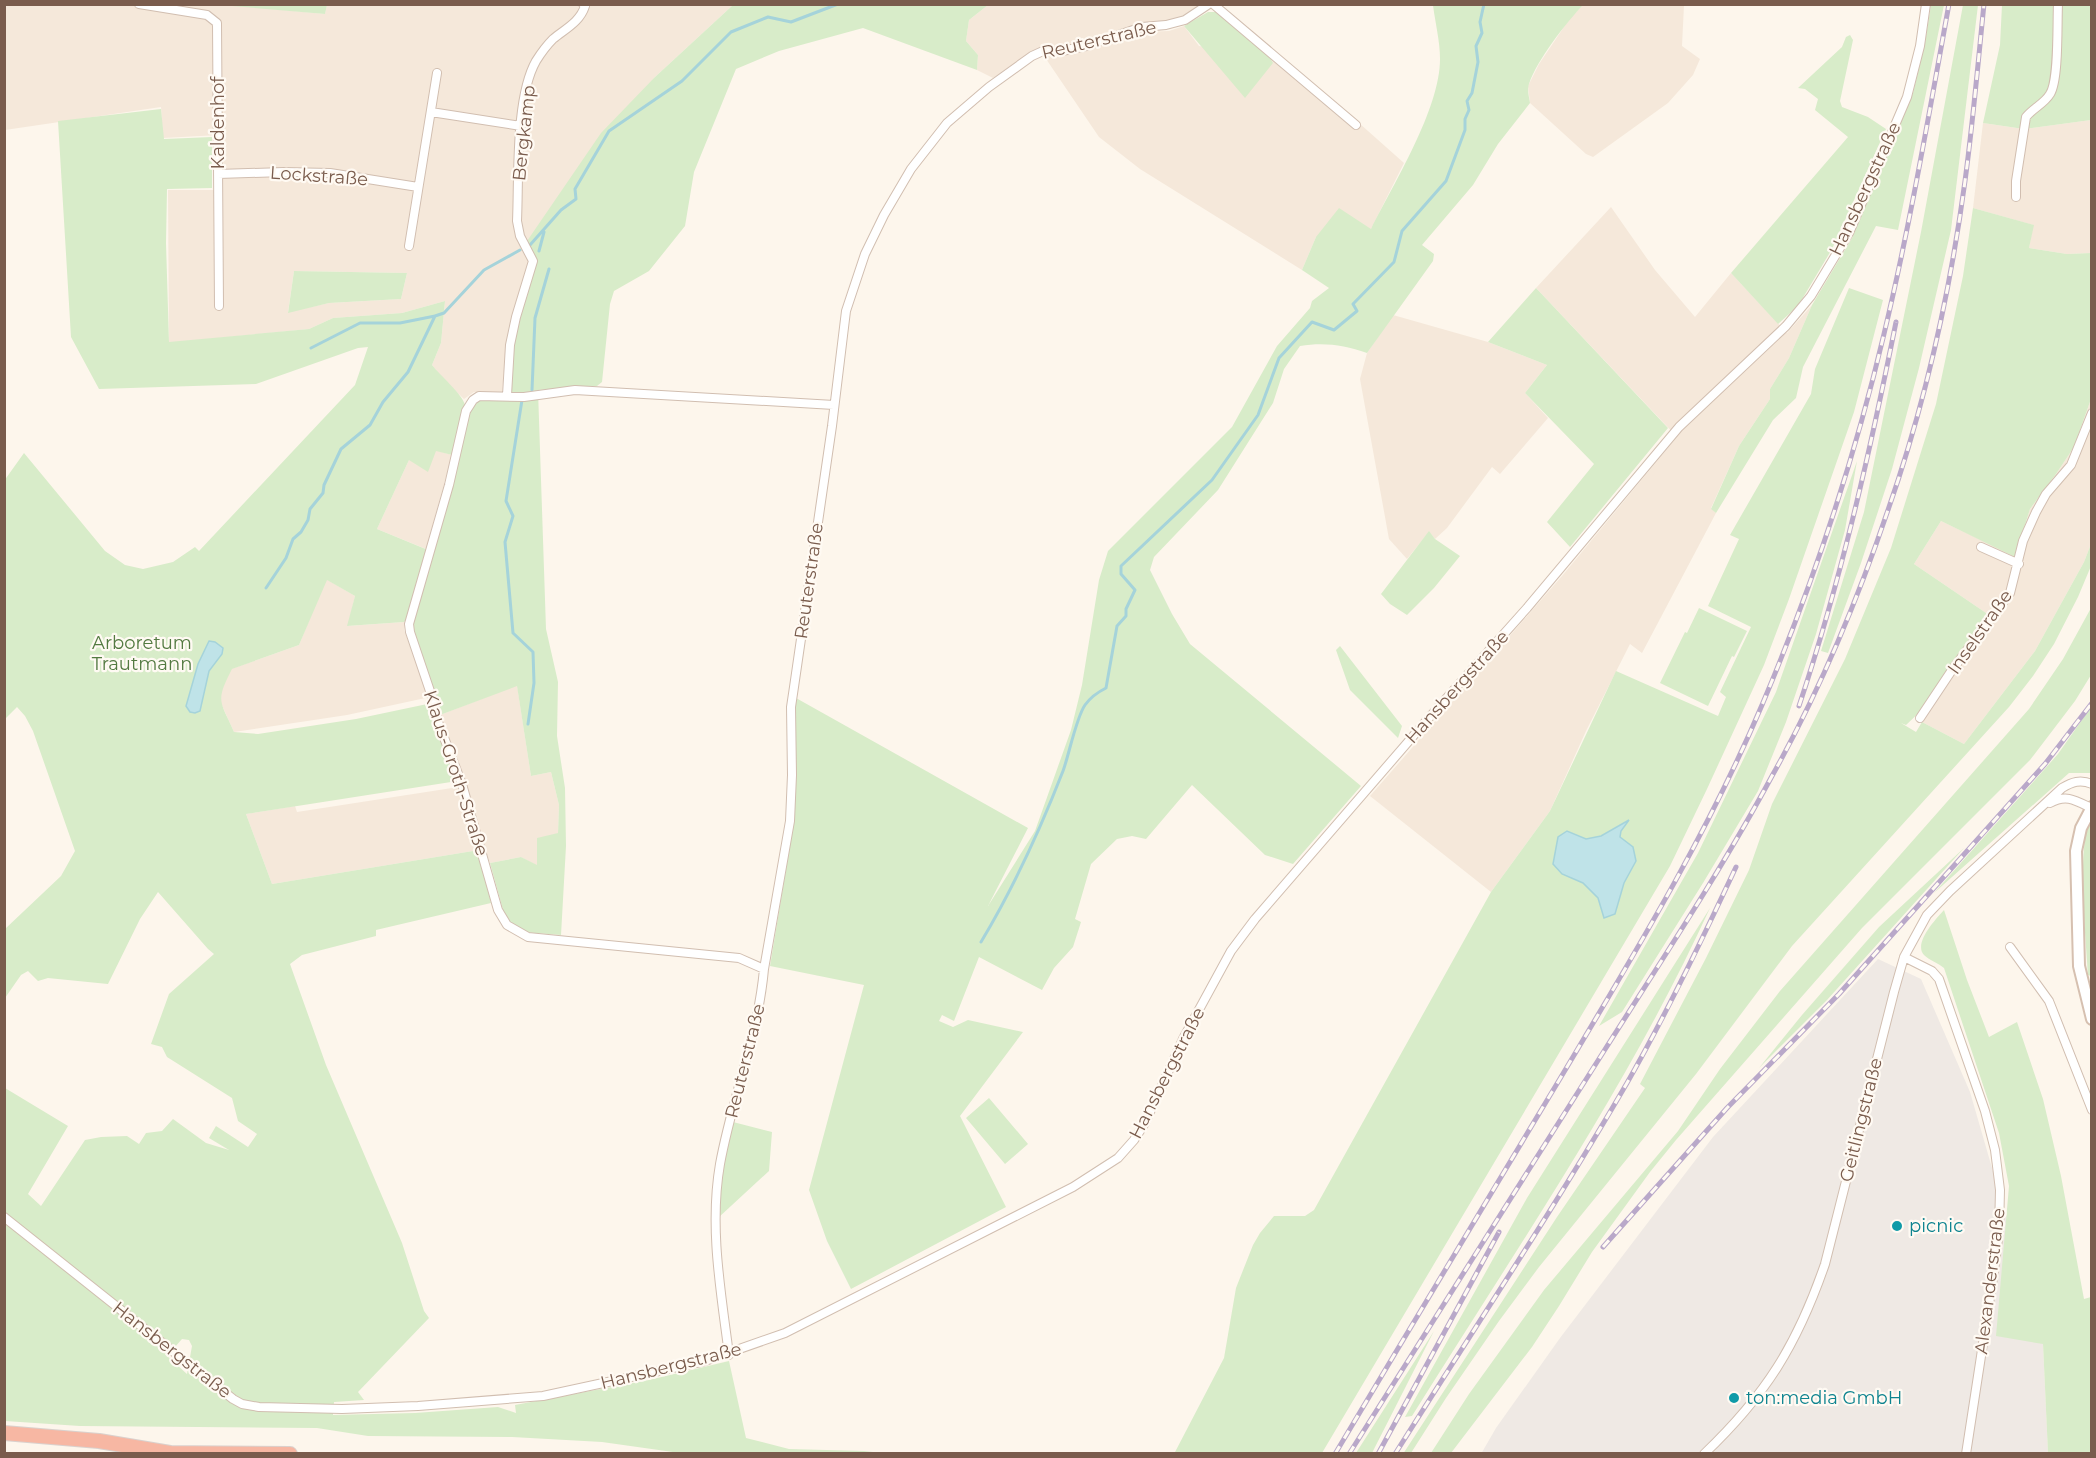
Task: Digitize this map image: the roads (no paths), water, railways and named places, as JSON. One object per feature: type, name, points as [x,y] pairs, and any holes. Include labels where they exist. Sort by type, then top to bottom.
[{"type":"highway","points":[[4,1433],[99,1441],[170,1453]]},
{"type":"highway","points":[[124,1454],[290,1454]]},
{"type":"main road","points":[[2091,807],[2081,828],[2076,851],[2079,966],[2091,1019]]},
{"type":"street","name":"Kaldenhof","points":[[139,4],[207,15],[217,23],[219,306]]},
{"type":"street","name":"Bergkamp","points":[[507,395],[510,345],[533,261],[524,247],[517,221],[521,126],[526,89],[533,67],[549,43],[582,15],[585,6],[583,4]]},
{"type":"street","name":"Reuterstraße","points":[[729,1355],[714,1215],[723,1148],[750,1048],[788,838],[792,785],[791,707],[834,405],[842,332],[857,272],[874,234],[923,151],[947,123],[1016,65],[1042,51],[1070,50],[1142,27],[1166,25],[1185,20],[1211,4],[1356,125]]},
{"type":"street","name":"Hansbergstraße","points":[[4,1217],[242,1404],[294,1409],[418,1406],[543,1396],[729,1355],[784,1334],[1073,1187],[1118,1158],[1134,1140],[1145,1123],[1183,1039],[1231,951],[1255,919],[1426,720],[1527,608],[1679,427],[1785,326],[1811,296],[1849,233],[1907,97],[1920,46],[1926,4]]},
{"type":"street","points":[[2016,197],[2016,182],[2026,117],[2032,109],[2046,99],[2054,85],[2058,4]]},
{"type":"street","points":[[409,246],[437,73]]},
{"type":"street","points":[[431,112],[521,126]]},
{"type":"street","name":"Lockstraße","points":[[218,174],[330,173],[418,187]]},
{"type":"street","name":"Klaus-Groth-Straße","points":[[764,969],[739,958],[528,937],[507,925],[498,910],[462,784],[438,722],[409,624],[449,484],[466,411],[476,398],[507,395],[524,397],[575,390],[834,405]]},
{"type":"street","name":"Inselstraße","points":[[1920,718],[1952,670],[2010,593],[2023,541],[2036,512],[2046,494],[2071,465],[2091,413]]},
{"type":"street","points":[[1981,547],[2019,564]]},
{"type":"street","name":"Geitlingstraße","points":[[1704,1454],[1738,1420],[1774,1374],[1791,1345],[1815,1292],[1825,1264],[1904,957],[1915,935],[1934,907],[1950,891],[2062,788],[2071,782],[2078,781],[2091,784]]},
{"type":"street","name":"Geitlingstraße","points":[[2043,807],[2068,797],[2091,807]]},
{"type":"street","points":[[2010,947],[2049,1001],[2091,1110]]},
{"type":"street","name":"Alexanderstraße","points":[[1904,957],[1932,971],[1939,979],[1985,1111],[1995,1150],[2000,1190],[1999,1231],[1966,1454]]},
{"type":"water","points":[[209,641],[223,648],[222,654],[209,671],[200,711],[190,712],[186,706],[198,664]]},
{"type":"water","points":[[1629,820],[1621,831],[1620,837],[1633,847],[1636,861],[1624,883],[1615,914],[1604,918],[1598,898],[1583,883],[1562,874],[1553,864],[1558,837],[1567,831],[1586,839],[1601,836]]},
{"type":"waterway","points":[[530,245],[561,210],[576,199],[575,189],[609,131],[682,81],[731,32],[768,17],[791,22],[838,4]]},
{"type":"waterway","points":[[981,942],[1026,858],[1045,815],[1063,771],[1082,711],[1097,693],[1106,688],[1117,626],[1126,616],[1126,609],[1135,590],[1121,574],[1121,566],[1212,480],[1258,415],[1279,358],[1312,322],[1334,330],[1357,311],[1353,304],[1394,262],[1402,231],[1446,181],[1465,130],[1465,119],[1469,110],[1467,101],[1472,93],[1478,62],[1476,46],[1482,33],[1480,22],[1484,4]]},
{"type":"waterway","points":[[539,251],[544,232]]},
{"type":"waterway","points":[[266,588],[286,558],[293,539],[301,532],[308,520],[310,509],[323,493],[324,485],[341,449],[370,425],[383,402],[408,372],[435,316],[444,313],[484,270],[520,250]]},
{"type":"waterway","points":[[532,390],[535,318],[549,269]]},
{"type":"waterway","points":[[311,348],[360,323],[400,323],[435,316]]},
{"type":"waterway","points":[[522,400],[506,501],[513,516],[505,542],[513,633],[533,652],[534,683],[528,724]]},
{"type":"railway","points":[[1335,1454],[1642,940],[1718,801],[1762,705],[1781,660],[1831,522],[1872,381],[1911,211],[1949,4]]},
{"type":"railway","points":[[1349,1454],[1711,881],[1789,744],[1836,646],[1876,544],[1901,470],[1935,348],[1952,265],[1965,181],[1984,4]]},
{"type":"railway","points":[[1799,706],[1828,611],[1853,516],[1896,322]]},
{"type":"railway","points":[[1603,1247],[1727,1108],[1839,994],[2045,764],[2092,703]]},
{"type":"railway","points":[[1395,1454],[1542,1223],[1627,1083],[1684,976],[1736,867]]},
{"type":"railway","points":[[1378,1454],[1499,1232]]},
{"type":"place","name":"picnic","points":[[1897,1226]]},
{"type":"place","name":"ton:media GmbH","points":[[1734,1398]]},
{"type":"park label","name":"Arboretum Trautmann","points":[[142,653]]}]
